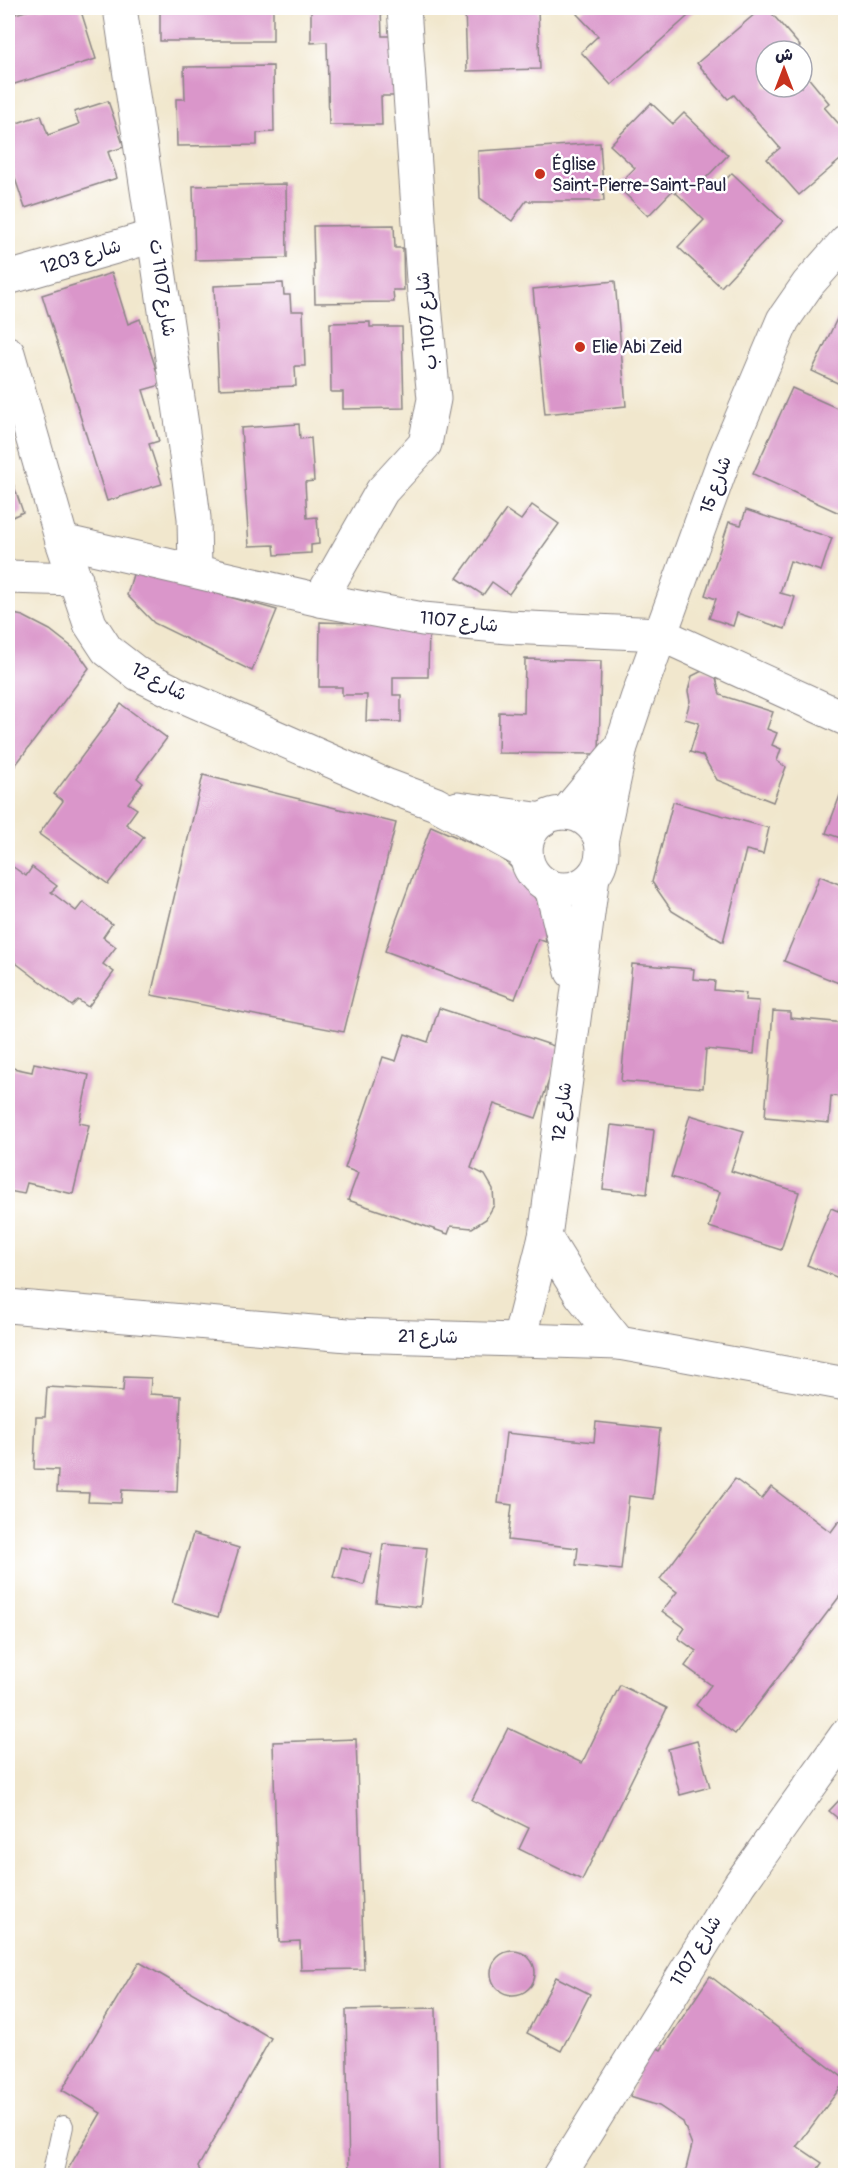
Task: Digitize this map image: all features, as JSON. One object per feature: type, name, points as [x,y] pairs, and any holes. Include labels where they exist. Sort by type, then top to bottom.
[{"type":"street","name":"شارع 1107 ت","points":[[120,8],[182,425],[194,518],[195,570]]},
{"type":"street","name":"شارع 1107 ب","points":[[320,600],[382,491],[426,444],[430,428],[434,399],[424,294],[404,8]]},
{"type":"street","name":"شارع 1203","points":[[8,278],[154,236]]},
{"type":"street","name":"شارع 15","points":[[601,842],[621,747],[725,457],[783,320],[808,284],[846,241]]},
{"type":"street","name":"شارع 12","points":[[8,353],[62,541],[90,624],[107,650],[138,674],[388,786],[436,804],[526,853]]},
{"type":"street","name":"شارع 1107","points":[[62,541],[320,600],[444,621],[508,627],[660,634],[846,719]]},
{"type":"street","points":[[8,578],[76,579]]},
{"type":"street","name":"شارع 15","points":[[554,817],[621,747]]},
{"type":"street","name":"شارع 12","points":[[436,804],[554,817]]},
{"type":"street","points":[[554,817],[588,822],[601,842],[602,855],[592,876],[573,888],[551,887],[534,874],[526,853],[533,829],[554,817]]},
{"type":"street","name":"شارع 12","points":[[519,1340],[545,1237],[592,876]]},
{"type":"street","name":"شارع 12","points":[[551,887],[578,987]]},
{"type":"street","points":[[545,1237],[581,1295],[619,1343]]},
{"type":"street","name":"شارع 21","points":[[8,1306],[348,1335],[619,1343],[846,1384]]},
{"type":"street","name":"شارع 1107","points":[[559,2175],[740,1884],[846,1735]]},
{"type":"lane","points":[[52,2175],[63,2126]]},
{"type":"building","points":[[36,8],[80,8],[96,59],[8,86],[8,16]]},
{"type":"building","points":[[160,8],[273,8],[273,41],[160,41]]},
{"type":"building","points":[[311,8],[381,8],[382,36],[401,36],[402,96],[381,96],[382,125],[329,125],[327,42],[311,43]]},
{"type":"building","points":[[465,8],[538,8],[540,69],[467,71]]},
{"type":"building","points":[[584,8],[697,8],[611,85],[581,52],[598,36],[577,14]]},
{"type":"building","points":[[762,8],[767,8],[794,39],[754,39],[754,99],[814,99],[814,85],[829,103],[824,107],[846,132],[846,155],[799,195],[767,159],[780,148],[734,95],[728,99],[697,63]]},
{"type":"building","points":[[273,66],[274,132],[257,133],[257,145],[177,146],[176,99],[185,99],[184,67]]},
{"type":"building","points":[[108,101],[124,147],[108,152],[117,178],[25,208],[8,158],[8,126],[41,115],[48,135],[79,124],[74,112]]},
{"type":"building","points":[[651,103],[673,124],[684,113],[728,155],[704,180],[715,191],[732,173],[783,221],[721,287],[678,247],[704,220],[673,190],[648,216],[617,186],[635,168],[610,145]]},
{"type":"building","name":"Église Saint-Pierre-Saint-Paul","points":[[600,143],[604,201],[526,201],[512,221],[480,198],[478,151]]},
{"type":"building","points":[[286,184],[287,258],[195,260],[193,186]]},
{"type":"building","points":[[394,225],[395,248],[403,248],[404,290],[393,290],[394,302],[315,303],[313,226]]},
{"type":"building","points":[[112,273],[128,324],[140,319],[161,385],[143,390],[159,441],[149,444],[162,484],[107,501],[42,295]]},
{"type":"building","name":"Elie Abi Zeid","points":[[615,281],[626,406],[545,414],[533,289]]},
{"type":"building","points":[[283,283],[284,295],[290,295],[291,311],[303,311],[305,366],[295,366],[296,386],[219,389],[214,286]]},
{"type":"building","points":[[846,300],[846,387],[812,371]]},
{"type":"building","points":[[370,322],[370,327],[402,327],[404,408],[343,409],[343,392],[331,392],[330,323]]},
{"type":"building","points":[[792,388],[846,412],[846,516],[753,474]]},
{"type":"building","points":[[299,424],[300,439],[311,438],[314,481],[305,482],[307,518],[317,517],[319,544],[311,545],[311,553],[275,555],[274,545],[249,546],[241,428]]},
{"type":"building","points":[[8,469],[23,512],[8,519]]},
{"type":"building","points":[[532,505],[559,524],[509,594],[492,582],[483,595],[457,578],[506,510],[521,520]]},
{"type":"building","points":[[746,510],[832,538],[821,571],[790,561],[780,593],[795,597],[785,629],[737,613],[733,626],[709,618],[716,599],[705,595],[729,522],[741,525]]},
{"type":"building","points":[[134,571],[277,610],[252,671],[154,623],[127,595]]},
{"type":"building","points":[[8,613],[23,616],[50,630],[77,651],[89,668],[8,775]]},
{"type":"building","points":[[320,622],[429,625],[428,677],[393,677],[393,695],[401,695],[401,722],[366,721],[367,695],[342,695],[342,687],[319,687]]},
{"type":"building","points":[[525,659],[601,661],[599,754],[498,753],[499,712],[524,713]]},
{"type":"building","points":[[702,671],[715,673],[720,695],[773,712],[767,729],[777,733],[772,745],[781,749],[777,761],[786,767],[773,802],[717,780],[703,756],[690,752],[699,723],[685,719],[690,701],[688,691],[692,676]]},
{"type":"building","points":[[121,704],[167,738],[137,778],[143,783],[128,803],[137,809],[126,824],[144,837],[108,884],[39,834],[63,801],[54,794]]},
{"type":"building","points":[[203,775],[396,823],[344,1032],[151,995]]},
{"type":"building","points":[[846,782],[846,840],[826,833]]},
{"type":"building","points":[[673,802],[769,828],[763,854],[746,850],[723,942],[672,911],[652,882]]},
{"type":"building","points":[[431,826],[500,856],[526,882],[542,911],[546,942],[538,939],[515,999],[385,951]]},
{"type":"building","points":[[9,864],[26,876],[32,867],[57,886],[51,892],[76,911],[83,902],[112,924],[103,937],[116,947],[103,964],[114,972],[88,1007],[78,1000],[72,1006],[8,957]]},
{"type":"building","points":[[820,876],[846,887],[846,986],[784,961]]},
{"type":"building","points":[[632,964],[694,969],[693,979],[715,981],[714,990],[746,993],[745,1000],[759,1001],[754,1054],[706,1049],[703,1088],[621,1081]]},
{"type":"building","points":[[439,1008],[560,1048],[536,1118],[494,1104],[471,1168],[485,1175],[493,1189],[494,1205],[486,1219],[472,1228],[451,1226],[448,1234],[348,1200],[358,1173],[345,1168],[383,1057],[396,1061],[405,1034],[428,1042]]},
{"type":"building","points":[[773,1011],[790,1012],[790,1018],[846,1023],[846,1097],[831,1096],[829,1123],[765,1117]]},
{"type":"building","points":[[34,1063],[89,1075],[79,1123],[89,1125],[73,1194],[27,1183],[24,1194],[8,1191],[8,1067],[32,1072]]},
{"type":"building","points":[[690,1115],[744,1131],[731,1171],[799,1192],[781,1250],[709,1227],[720,1192],[671,1177]]},
{"type":"building","points":[[611,1125],[654,1130],[647,1194],[603,1189]]},
{"type":"building","points":[[846,1192],[846,1281],[807,1265],[831,1208],[838,1211]]},
{"type":"building","points":[[124,1377],[151,1378],[150,1394],[181,1396],[177,1492],[122,1490],[121,1503],[88,1502],[89,1493],[57,1492],[58,1470],[34,1469],[36,1417],[45,1417],[47,1387],[123,1391]]},
{"type":"building","points":[[596,1422],[660,1429],[653,1499],[629,1496],[621,1570],[576,1565],[578,1548],[508,1540],[512,1505],[498,1503],[506,1433],[594,1442]]},
{"type":"building","points":[[735,1479],[762,1499],[771,1487],[831,1532],[839,1521],[846,1525],[846,1588],[735,1734],[696,1705],[711,1685],[685,1666],[696,1651],[678,1638],[685,1628],[662,1611],[677,1592],[660,1579]]},
{"type":"building","points":[[193,1534],[239,1548],[218,1617],[172,1603]]},
{"type":"building","points":[[383,1544],[427,1548],[420,1607],[376,1602]]},
{"type":"building","points":[[341,1547],[372,1554],[364,1585],[333,1577]]},
{"type":"building","points":[[620,1685],[667,1708],[582,1880],[519,1849],[529,1828],[472,1800],[508,1728],[582,1763]]},
{"type":"building","points":[[356,1739],[364,1969],[301,1970],[300,1941],[279,1942],[273,1742]]},
{"type":"building","points":[[697,1741],[710,1787],[680,1795],[668,1749]]},
{"type":"building","points":[[846,1793],[846,1825],[829,1811]]},
{"type":"building","points":[[513,1951],[529,1957],[535,1973],[529,1989],[513,1995],[497,1989],[491,1973],[497,1957]]},
{"type":"building","points":[[139,1962],[271,2038],[198,2167],[203,2176],[64,2176],[101,2113],[62,2090]]},
{"type":"building","points":[[710,1976],[846,2080],[797,2146],[822,2163],[813,2176],[680,2176],[686,2169],[692,2145],[683,2122],[659,2106],[630,2097],[641,2067],[654,2046],[661,2050]]},
{"type":"building","points":[[556,1977],[590,1994],[561,2051],[527,2033]]},
{"type":"building","points":[[436,2008],[439,2176],[349,2176],[346,2010]]},
{"type":"place","name":"Église Saint-Pierre-Saint-Paul","points":[[540,174]]},
{"type":"place","name":"Elie Abi Zeid","points":[[580,347]]}]
